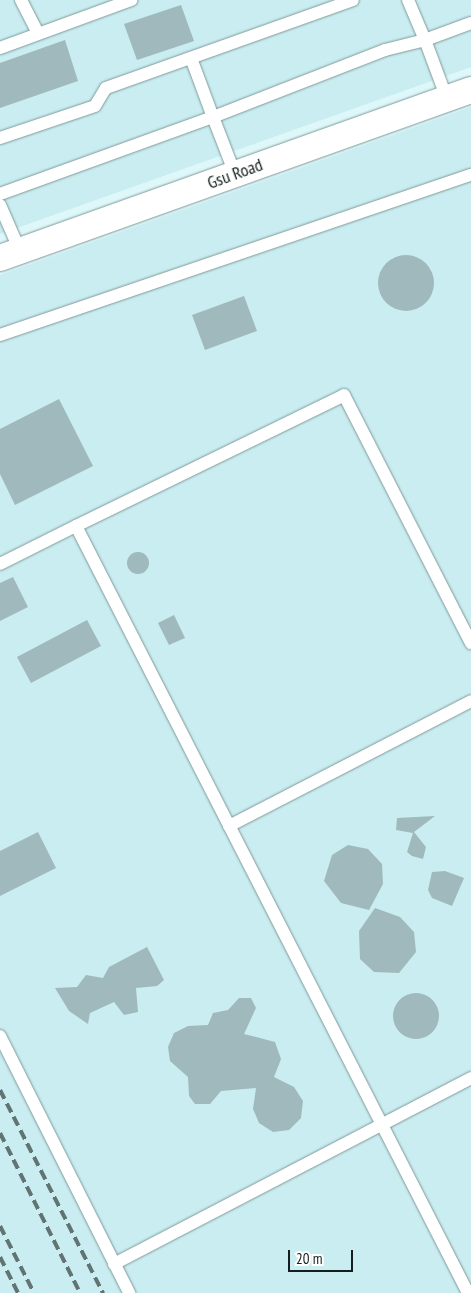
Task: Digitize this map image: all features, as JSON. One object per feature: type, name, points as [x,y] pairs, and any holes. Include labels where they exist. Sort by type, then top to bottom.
[{"type":"street","name":"Gsu Road","points":[[10,255],[459,94]]},
{"type":"lane","points":[[21,0],[37,32]]},
{"type":"lane","points":[[0,48],[37,32],[131,0]]},
{"type":"lane","points":[[0,138],[95,106],[106,88],[353,0]]},
{"type":"lane","points":[[408,0],[425,40],[459,94]]},
{"type":"lane","points":[[0,194],[213,117],[385,50],[425,40],[471,22]]},
{"type":"lane","points":[[191,58],[235,174]]},
{"type":"lane","points":[[0,335],[471,175]]},
{"type":"lane","points":[[0,204],[10,255]]},
{"type":"lane","points":[[0,564],[344,395],[471,643]]},
{"type":"lane","points":[[76,526],[468,1293]]},
{"type":"lane","points":[[230,826],[471,701]]},
{"type":"lane","points":[[0,1036],[129,1293]]},
{"type":"lane","points":[[114,1264],[381,1123],[471,1078]]},
{"type":"shaded area","points":[[0,0],[471,0],[471,67],[0,234]]},
{"type":"shaded area","points":[[471,107],[471,1293],[0,1293],[0,275]]},
{"type":"building","points":[[181,5],[194,41],[137,60],[124,24]]},
{"type":"building","points":[[65,40],[78,81],[0,108],[0,63]]},
{"type":"building","points":[[400,255],[412,255],[422,259],[430,267],[434,283],[430,299],[422,307],[412,311],[400,311],[390,307],[382,299],[378,289],[378,277],[382,267],[390,259]]},
{"type":"building","points":[[244,296],[257,331],[205,350],[192,315]]},
{"type":"building","points":[[59,399],[93,466],[15,505],[0,474],[0,429]]},
{"type":"building","points":[[138,552],[146,555],[149,563],[146,571],[138,574],[130,571],[127,563],[130,555]]},
{"type":"building","points":[[13,577],[28,607],[0,621],[0,583]]},
{"type":"building","points":[[174,615],[185,638],[169,645],[158,623]]},
{"type":"building","points":[[87,620],[101,646],[31,683],[17,657]]},
{"type":"building","points":[[435,816],[414,832],[426,847],[423,859],[412,856],[407,852],[413,833],[396,830],[397,818]]},
{"type":"building","points":[[38,832],[56,868],[0,896],[0,851]]},
{"type":"building","points":[[348,845],[368,849],[382,864],[383,884],[369,910],[341,903],[324,881],[332,855]]},
{"type":"building","points":[[445,871],[464,878],[452,906],[432,898],[428,890],[432,872]]},
{"type":"building","points":[[375,908],[400,917],[414,932],[416,952],[399,973],[374,972],[360,959],[359,931]]},
{"type":"building","points":[[147,947],[164,980],[157,986],[136,988],[138,1012],[124,1015],[114,1002],[90,1013],[88,1024],[69,1011],[55,988],[77,987],[86,975],[103,978],[109,967]]},
{"type":"building","points":[[411,993],[421,993],[433,999],[438,1007],[438,1025],[433,1033],[425,1038],[411,1039],[403,1036],[396,1029],[393,1021],[393,1011],[396,1003],[403,996]]},
{"type":"building","points":[[239,998],[251,998],[256,1008],[244,1034],[275,1042],[281,1059],[274,1077],[294,1087],[303,1101],[301,1118],[289,1130],[273,1132],[259,1123],[253,1109],[256,1088],[221,1091],[210,1104],[195,1104],[189,1096],[188,1077],[170,1061],[168,1047],[174,1033],[188,1026],[208,1025],[213,1013],[228,1010]]},
{"type":"railway","points":[[0,1090],[103,1293]]},
{"type":"railway","points":[[0,1133],[80,1293]]},
{"type":"railway","points":[[0,1226],[34,1293]]},
{"type":"railway","points":[[0,1257],[18,1293]]}]
